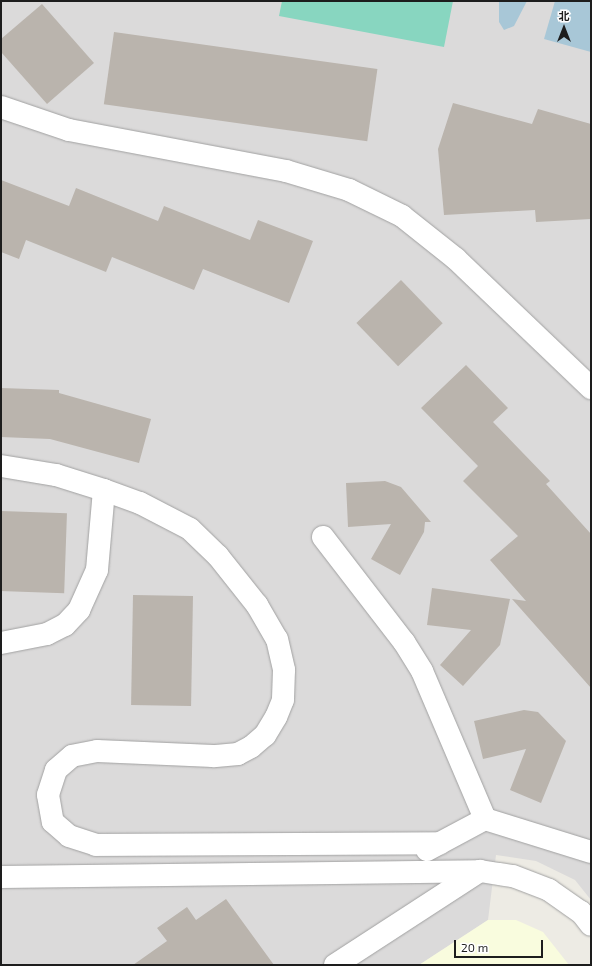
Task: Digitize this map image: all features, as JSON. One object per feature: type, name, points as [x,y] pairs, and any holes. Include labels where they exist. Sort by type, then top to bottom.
[{"type":"street","points":[[1,107],[69,130],[286,170],[349,190],[402,216],[456,259],[591,388]]},
{"type":"street","points":[[1,466],[56,475],[104,490],[140,503],[190,529],[218,556],[256,605],[277,639],[284,670],[283,700],[265,735],[238,754],[213,756],[97,751],[72,756],[56,770],[48,795],[53,822],[69,836],[96,845],[440,843]]},
{"type":"street","points":[[1,643],[48,634],[65,625],[80,610],[97,570],[104,490]]},
{"type":"street","points":[[323,537],[404,642],[422,671],[485,819]]},
{"type":"street","points":[[386,871],[485,819],[591,852]]},
{"type":"street","points":[[335,965],[480,871]]},
{"type":"street","points":[[1,877],[480,871],[513,876],[549,890],[581,912],[591,925]]},
{"type":"shaded area","points":[[1,1],[591,1],[591,900],[575,880],[536,861],[496,855],[488,920],[419,965],[1,965]]},
{"type":"shaded area","points":[[488,920],[516,920],[543,932],[569,965],[419,965]]},
{"type":"green space","points":[[282,1],[453,1],[444,47],[279,16]]},
{"type":"water","points":[[499,1],[527,1],[514,26],[504,30],[499,22]]},
{"type":"water","points":[[555,1],[591,1],[591,52],[544,39]]},
{"type":"building","points":[[42,4],[94,63],[47,104],[1,52],[1,39]]},
{"type":"building","points":[[114,32],[377,69],[367,141],[104,104]]},
{"type":"building","points":[[453,103],[532,124],[538,109],[591,124],[591,219],[536,222],[535,210],[444,215],[438,149]]},
{"type":"building","points":[[1,180],[69,206],[76,188],[158,221],[164,206],[250,240],[258,220],[313,241],[289,303],[203,269],[194,290],[112,257],[106,272],[26,240],[19,259],[1,252]]},
{"type":"building","points":[[401,280],[443,323],[398,366],[356,323]]},
{"type":"building","points":[[466,365],[508,408],[493,422],[550,481],[546,484],[591,534],[591,688],[512,599],[526,601],[490,560],[518,536],[463,481],[478,466],[421,408]]},
{"type":"building","points":[[1,388],[59,390],[59,393],[151,419],[139,463],[50,439],[1,437]]},
{"type":"building","points":[[385,481],[401,487],[431,522],[425,522],[424,532],[400,575],[371,559],[391,524],[348,527],[346,483]]},
{"type":"building","points":[[1,511],[67,513],[64,593],[1,591]]},
{"type":"building","points":[[432,588],[510,599],[500,645],[463,686],[440,665],[471,630],[427,625]]},
{"type":"building","points":[[133,595],[193,596],[191,706],[131,705]]},
{"type":"building","points":[[524,710],[538,712],[566,741],[541,803],[510,790],[526,749],[483,759],[474,721]]},
{"type":"building","points":[[226,899],[274,965],[133,965],[167,941],[157,928],[187,907],[196,920]]}]
